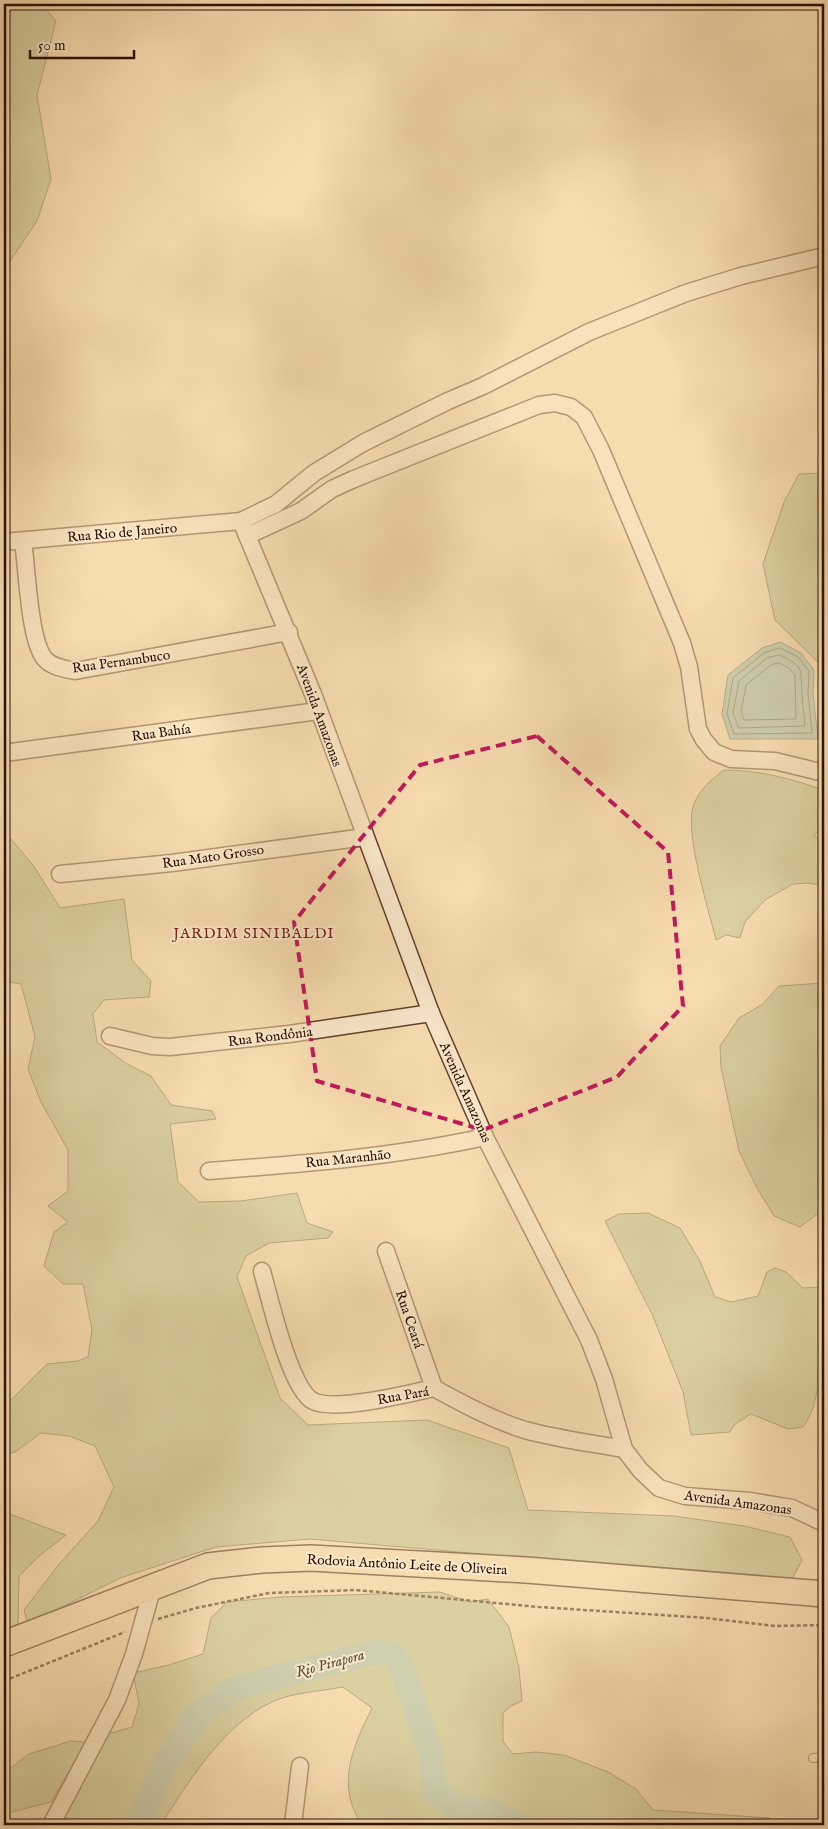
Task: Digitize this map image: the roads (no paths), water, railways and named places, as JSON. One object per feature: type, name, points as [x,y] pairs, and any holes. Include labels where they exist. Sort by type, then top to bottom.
[{"type":"main road","name":"Rodovia Antônio Leite de Oliveira","points":[[4,1644],[208,1566],[311,1558],[526,1570],[824,1594]]},
{"type":"street","name":"Rua Rio de Janeiro","points":[[4,542],[241,520],[276,504],[314,473],[363,443],[423,412],[483,386],[589,332],[686,294],[741,276],[824,256]]},
{"type":"street","points":[[247,536],[301,511],[332,489],[396,461],[538,405],[555,403],[571,407],[584,417],[601,450],[682,643],[690,667],[698,729],[704,740],[714,752],[731,759],[775,762],[824,773]]},
{"type":"street","name":"Avenida Amazonas","points":[[241,520],[289,632],[430,1013],[485,1137],[589,1340],[604,1379],[624,1449],[640,1470],[659,1488],[685,1496],[792,1508],[824,1524]]},
{"type":"street","name":"Rua Pernambuco","points":[[23,541],[36,640],[45,660],[64,669],[76,671],[289,632]]},
{"type":"street","name":"Rua Bahía","points":[[4,753],[318,711]]},
{"type":"street","name":"Rua Mato Grosso","points":[[60,874],[172,863],[365,837]]},
{"type":"street","name":"Rua Rondônia","points":[[110,1036],[152,1046],[170,1047],[289,1034],[430,1013]]},
{"type":"street","name":"Rua Maranhão","points":[[210,1171],[327,1162],[442,1147],[485,1137]]},
{"type":"street","name":"Rua Ceará","points":[[386,1251],[434,1388]]},
{"type":"street","name":"Rua Pará","points":[[262,1271],[292,1371],[302,1391],[314,1401],[335,1404],[390,1399],[434,1388],[472,1408],[524,1429],[562,1439],[624,1449]]},
{"type":"street","points":[[51,1825],[117,1700],[134,1654],[152,1586]]},
{"type":"street","points":[[294,1825],[300,1766]]},
{"type":"lane","points":[[813,1758],[824,1757]]},
{"type":"water","points":[[780,642],[801,653],[814,670],[813,693],[818,739],[730,739],[722,714],[728,675],[762,648]]},
{"type":"waterway","name":"Rio Pirapora","points":[[138,1825],[162,1769],[194,1719],[232,1689],[374,1652],[392,1654],[402,1669],[431,1753],[434,1791],[456,1807],[488,1811],[517,1825]]},
{"type":"district","name":"JARDIM SINIBALDI","points":[[254,933]]}]
